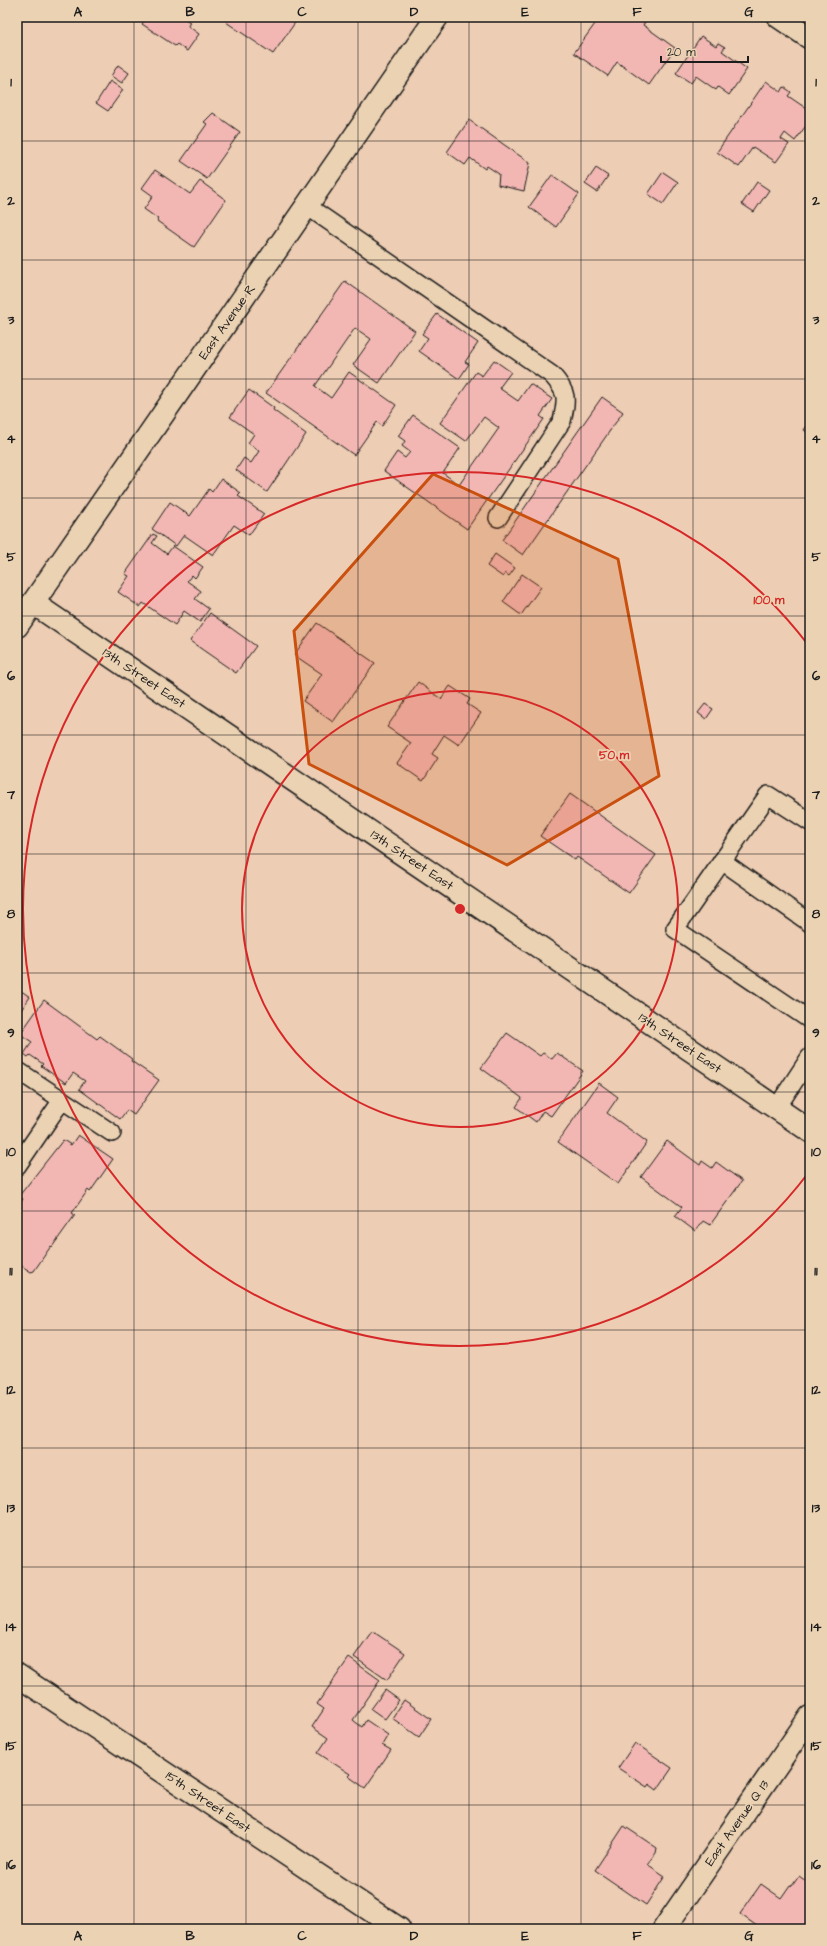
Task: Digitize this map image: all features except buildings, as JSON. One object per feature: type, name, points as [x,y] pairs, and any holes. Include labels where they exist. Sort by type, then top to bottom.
[{"type":"street","name":"East Avenue R","points":[[17,626],[437,17]]},
{"type":"street","points":[[779,17],[810,38]]},
{"type":"street","name":"13th Street East","points":[[33,603],[810,1131]]},
{"type":"street","name":"15th Street East","points":[[17,1675],[399,1929]]},
{"type":"street","name":"East Avenue Q 13","points":[[664,1929],[810,1717]]},
{"type":"lane","points":[[307,206],[552,375],[563,388],[566,403],[562,421],[498,518]]},
{"type":"lane","points":[[810,822],[768,795],[675,929],[810,1020]]},
{"type":"lane","points":[[722,861],[810,923]]},
{"type":"lane","points":[[776,1108],[810,1057]]},
{"type":"lane","points":[[17,1070],[112,1133]]},
{"type":"lane","points":[[17,1166],[62,1100]]},
{"type":"highlighted area","points":[[433,474],[618,559],[659,776],[507,865],[309,764],[294,631]]}]
